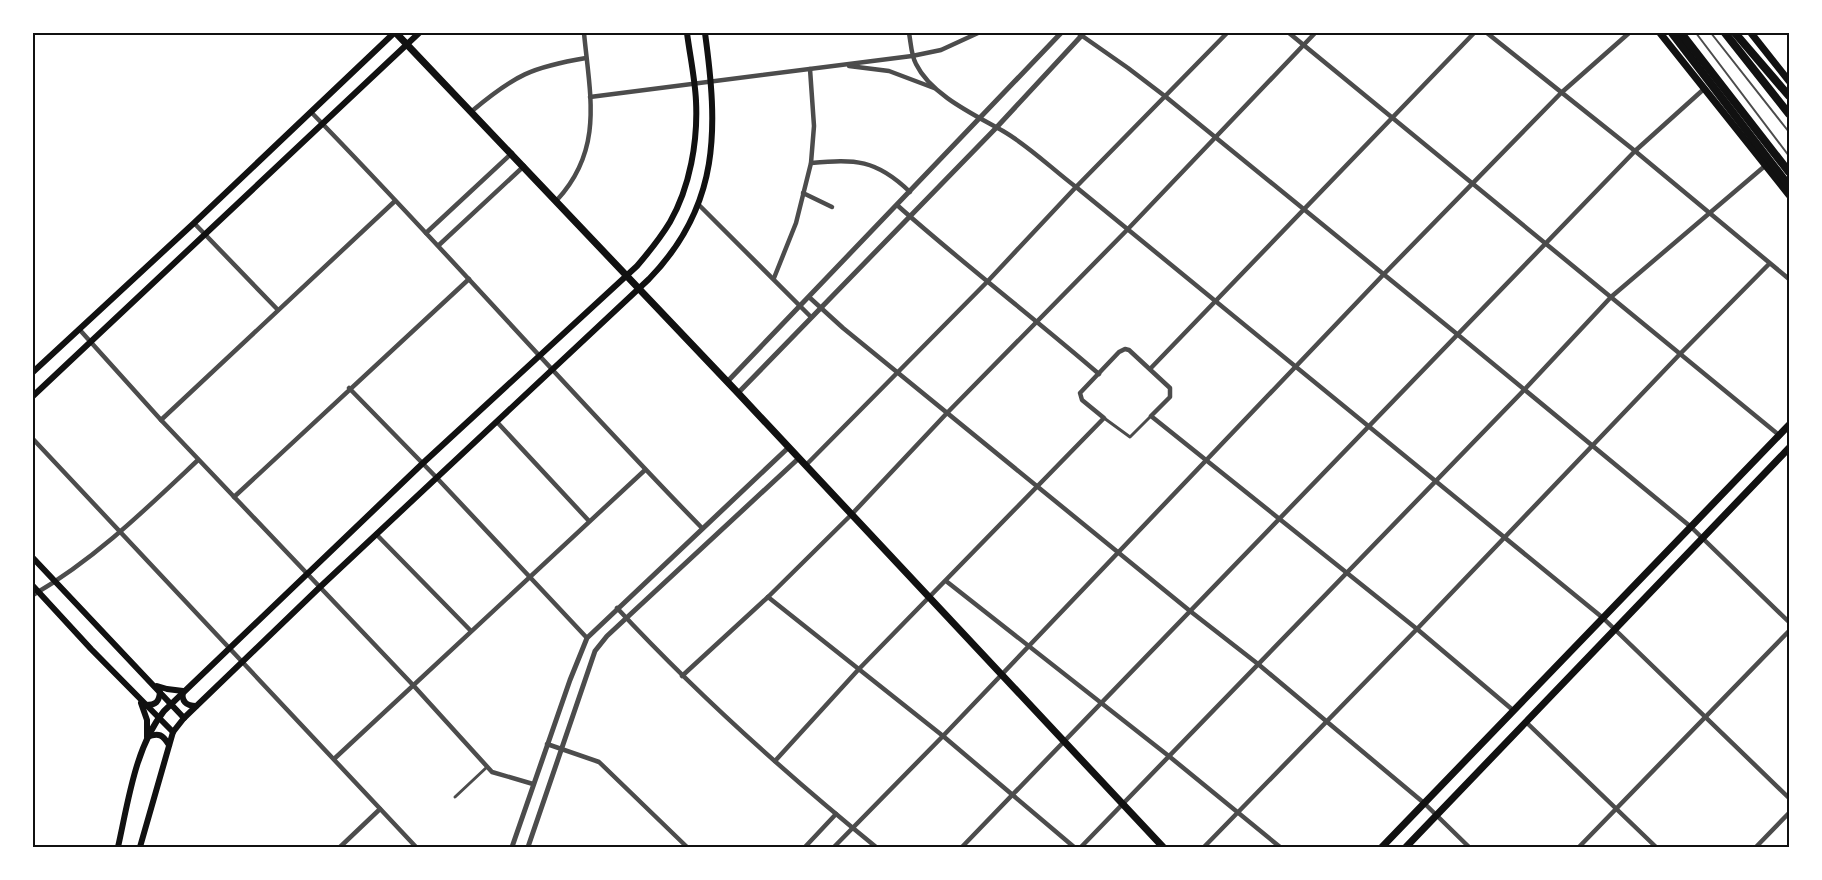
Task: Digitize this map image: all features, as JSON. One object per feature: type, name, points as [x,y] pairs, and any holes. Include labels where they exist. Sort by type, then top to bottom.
[{"type":"highway","points":[[1672,33],[1789,186]]},
{"type":"highway","points":[[1682,33],[1789,172]]},
{"type":"highway","points":[[1725,33],[1789,114]]},
{"type":"highway","points":[[1735,33],[1789,96]]},
{"type":"main road","points":[[33,372],[395,33],[557,200],[1163,847]]},
{"type":"main road","points":[[33,396],[419,33]]},
{"type":"main road","points":[[117,847],[143,746],[158,718],[228,648],[648,254],[670,221],[680,199],[696,138],[694,84],[687,33]]},
{"type":"main road","points":[[140,847],[173,732],[184,718],[436,477],[639,288],[674,249],[698,204],[710,160],[714,109],[705,33]]},
{"type":"main road","points":[[1660,33],[1789,195]]},
{"type":"main road","points":[[1751,33],[1789,81]]},
{"type":"main road","points":[[1382,847],[1789,425]]},
{"type":"main road","points":[[1406,847],[1789,448]]},
{"type":"main road","points":[[33,558],[184,718]]},
{"type":"main road","points":[[33,586],[36,593],[173,732]]},
{"type":"main road","points":[[154,684],[167,689],[183,691]]},
{"type":"main road","points":[[183,691],[184,702],[190,706],[196,706]]},
{"type":"main road","points":[[146,705],[158,702],[160,692]]},
{"type":"main road","points":[[140,700],[147,720],[147,737]]},
{"type":"main road","points":[[147,737],[162,735],[169,746]]},
{"type":"street","points":[[557,200],[567,189],[583,163],[591,125],[591,97],[584,33]]},
{"type":"street","points":[[909,33],[912,56],[924,75],[939,90],[979,119],[1004,132],[1076,187],[1603,618],[1789,798]]},
{"type":"street","points":[[591,97],[912,56],[940,50],[978,33]]},
{"type":"street","points":[[727,382],[1061,33]]},
{"type":"street","points":[[806,465],[987,282],[1076,187],[1166,98],[1227,33]]},
{"type":"street","points":[[1289,33],[1779,435]]},
{"type":"street","points":[[682,676],[768,597],[852,514],[947,412],[1127,230],[1316,33]]},
{"type":"street","points":[[1150,369],[1473,33]]},
{"type":"street","points":[[1487,33],[1635,151],[1709,215],[1789,279]]},
{"type":"street","points":[[834,847],[1208,460],[1383,275],[1561,93],[1629,33]]},
{"type":"street","points":[[738,393],[996,128],[1082,34],[1166,98],[1593,445],[1691,527],[1789,622]]},
{"type":"street","points":[[472,111],[513,79],[532,70],[586,58]]},
{"type":"street","points":[[842,65],[889,71],[939,90]]},
{"type":"street","points":[[774,278],[796,223],[811,164],[814,126],[810,69]]},
{"type":"street","points":[[962,847],[1635,151],[1705,88]]},
{"type":"street","points":[[311,112],[439,245],[645,470],[702,528]]},
{"type":"street","points":[[426,232],[512,153]]},
{"type":"street","points":[[811,164],[844,161],[866,164],[884,170],[910,192]]},
{"type":"street","points":[[1081,847],[1436,482],[1611,297],[1766,165]]},
{"type":"street","points":[[439,245],[524,166]]},
{"type":"street","points":[[803,193],[832,207]]},
{"type":"street","points":[[161,420],[395,201]]},
{"type":"street","points":[[698,204],[811,316]]},
{"type":"street","points":[[897,205],[1099,374]]},
{"type":"street","points":[[194,223],[278,310]]},
{"type":"street","points":[[1204,847],[1769,264]]},
{"type":"street","points":[[768,272],[779,267]]},
{"type":"street","points":[[234,497],[469,279]]},
{"type":"street","points":[[808,297],[898,373],[1258,664],[1424,803],[1469,847]]},
{"type":"street","points":[[79,329],[198,460],[413,685],[487,767],[492,772],[533,784]]},
{"type":"street","points":[[1125,349],[1150,369],[1169,386],[1170,397],[1130,437],[1082,400],[1080,396],[1080,393],[1119,352],[1125,349]]},
{"type":"street","points":[[349,388],[587,638]]},
{"type":"street","points":[[1152,416],[1417,629],[1514,711]]},
{"type":"street","points":[[775,761],[858,670],[1104,418]]},
{"type":"street","points":[[496,422],[590,521]]},
{"type":"street","points":[[33,439],[416,847]]},
{"type":"street","points":[[512,847],[570,680],[587,638],[789,447]]},
{"type":"street","points":[[528,847],[595,651],[607,636],[800,458]]},
{"type":"street","points":[[36,593],[55,582],[122,532],[198,460]]},
{"type":"street","points":[[334,759],[645,470]]},
{"type":"street","points":[[376,534],[471,631]]},
{"type":"street","points":[[946,581],[1103,703],[1280,847]]},
{"type":"street","points":[[768,597],[942,736],[1074,847]]},
{"type":"street","points":[[617,608],[682,676],[775,761],[876,847]]},
{"type":"street","points":[[1579,847],[1789,631]]},
{"type":"street","points":[[570,680],[582,684]]},
{"type":"street","points":[[1526,722],[1656,847]]},
{"type":"street","points":[[548,744],[599,762],[687,847]]},
{"type":"street","points":[[454,797],[487,767]]},
{"type":"street","points":[[340,847],[380,809]]},
{"type":"street","points":[[524,812],[538,816]]},
{"type":"street","points":[[1756,847],[1789,813]]},
{"type":"street","points":[[805,847],[836,814]]},
{"type":"lane","points":[[1696,33],[1789,156]]},
{"type":"lane","points":[[1711,33],[1789,132]]}]
